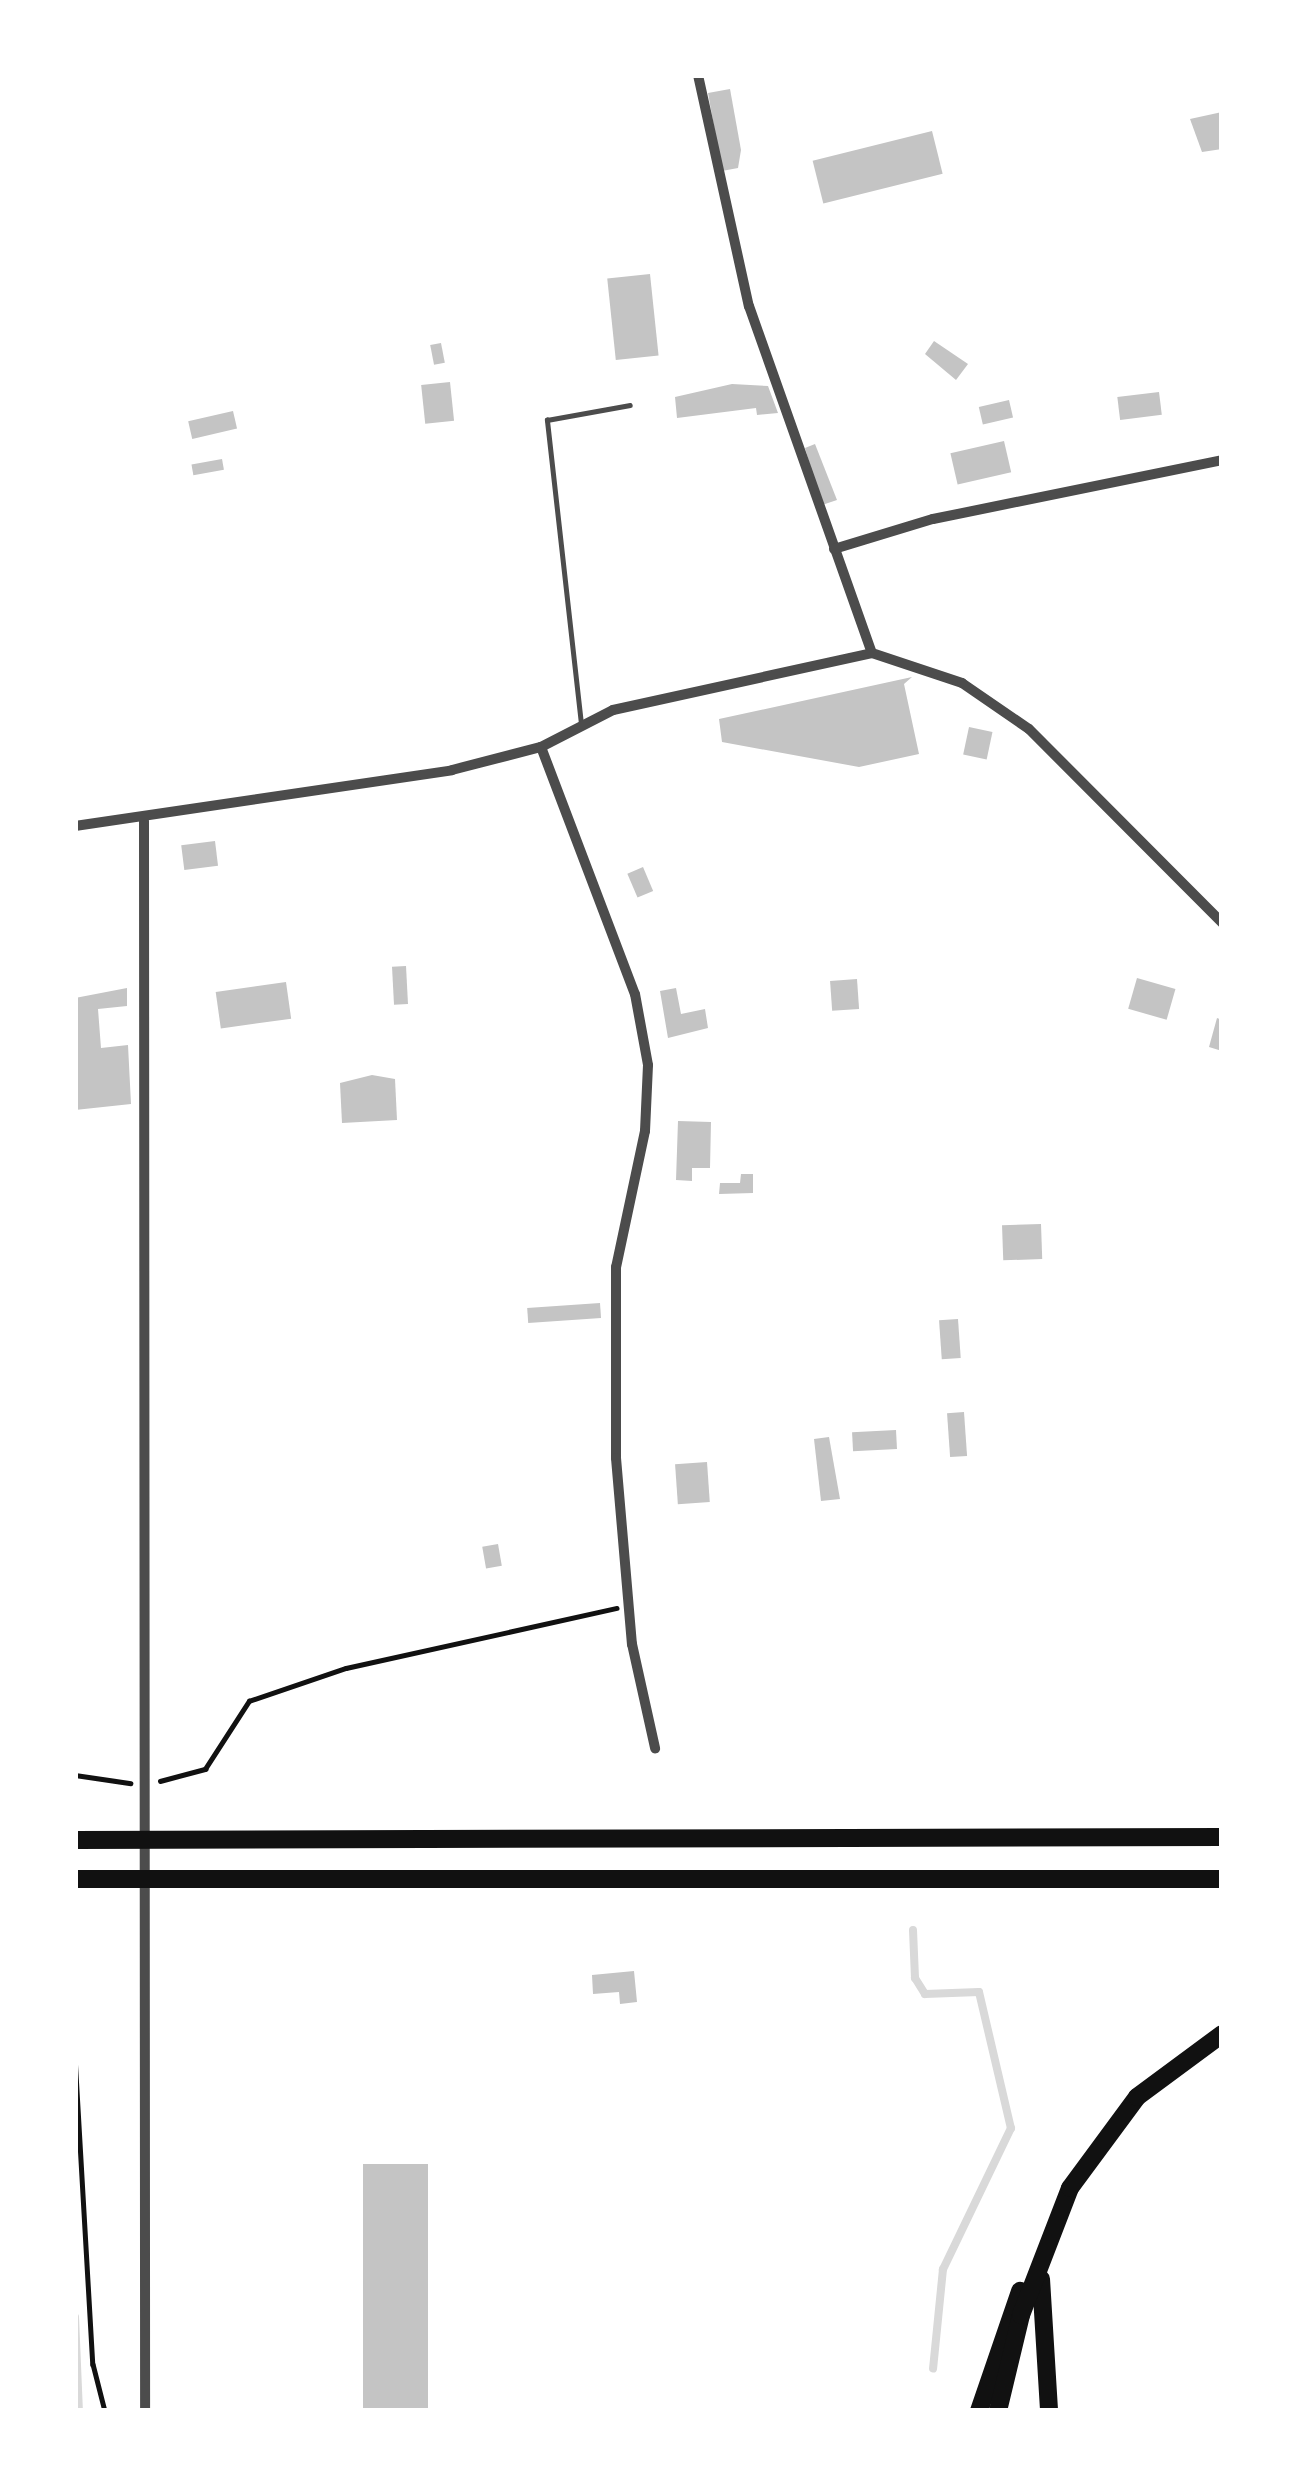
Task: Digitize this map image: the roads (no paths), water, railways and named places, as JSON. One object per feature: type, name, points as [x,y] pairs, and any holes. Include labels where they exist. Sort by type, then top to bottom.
[{"type":"highway","points":[[75,1840],[1222,1837]]},
{"type":"highway","points":[[75,1879],[1222,1879]]},
{"type":"highway","points":[[998,2411],[1070,2188],[1111,2126],[1163,2073],[1222,2034]]},
{"type":"highway","points":[[980,2411],[1004,2322],[1042,2264]]},
{"type":"highway","points":[[1042,2264],[1040,2351],[1049,2411]]},
{"type":"street","points":[[698,75],[749,306],[872,652]]},
{"type":"street","points":[[834,550],[933,520],[1222,460]]},
{"type":"street","points":[[75,826],[144,821],[541,747],[613,710],[872,652],[962,683],[1029,729],[1222,923]]},
{"type":"street","points":[[541,747],[634,994],[648,1065],[645,1131],[616,1267],[616,1458],[628,1605],[655,1748]]},
{"type":"street","points":[[144,821],[145,2411]]},
{"type":"lane","points":[[581,725],[547,420],[630,405]]},
{"type":"waterway","points":[[913,1930],[915,1978],[925,1994],[979,1992],[1011,2128],[943,2269],[933,2369]]},
{"type":"waterway","points":[[75,2317],[79,2411]]}]
